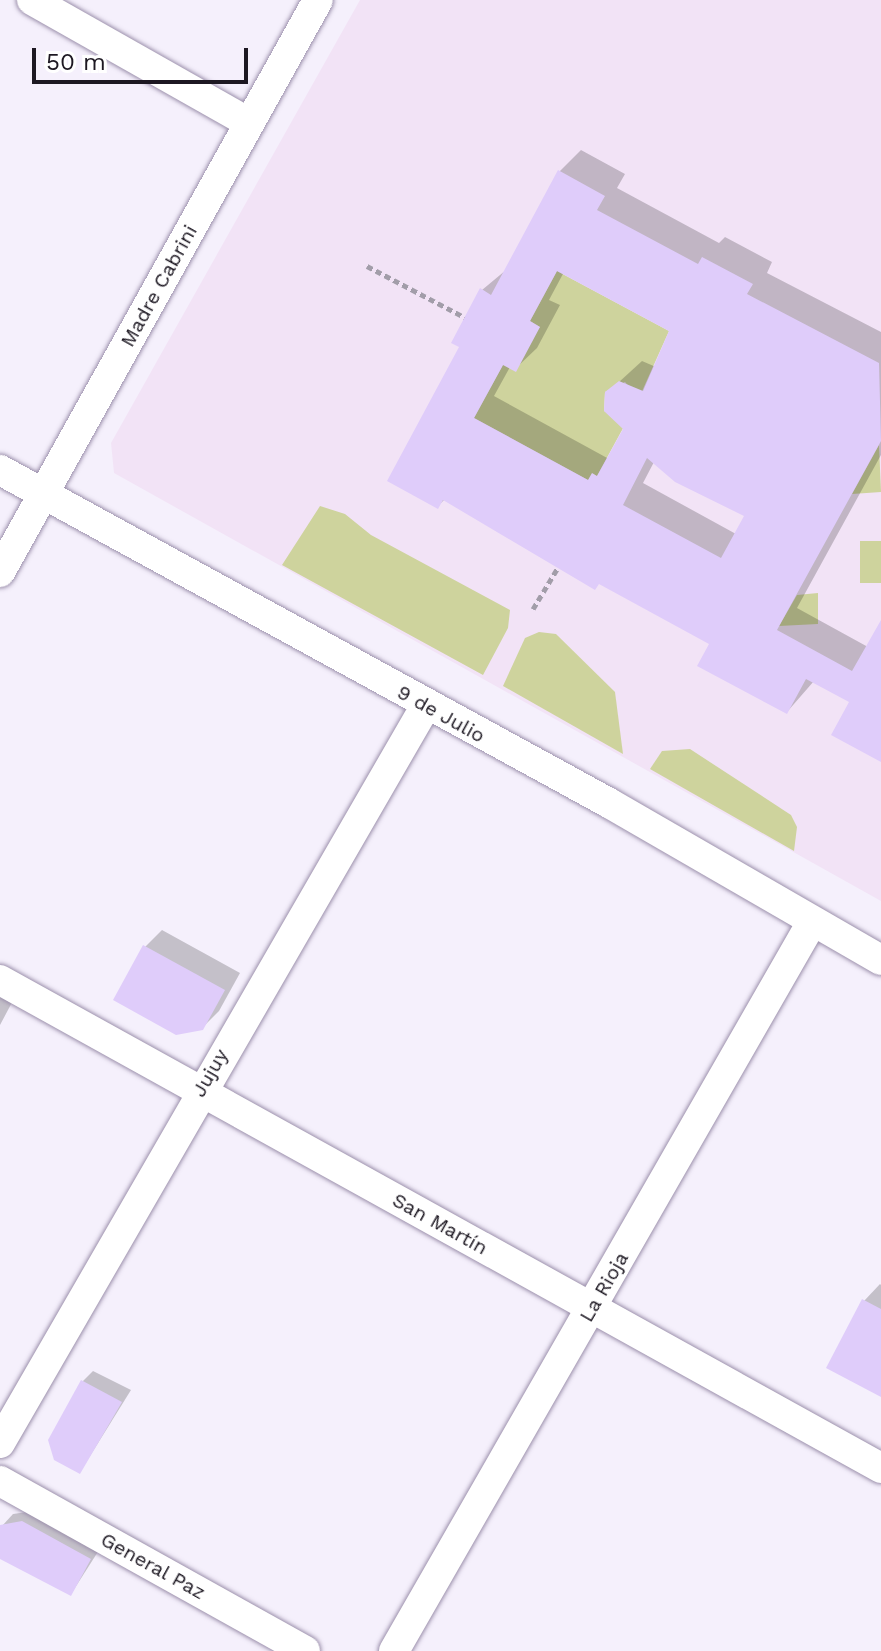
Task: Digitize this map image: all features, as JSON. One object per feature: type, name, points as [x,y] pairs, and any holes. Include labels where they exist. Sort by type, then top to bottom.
[{"type":"street","points":[[32,0],[249,123]]},
{"type":"street","name":"Madre Cabrini","points":[[0,572],[318,0]]},
{"type":"street","name":"9 de Julio","points":[[0,470],[425,707],[609,803],[881,960]]},
{"type":"street","name":"Jujuy","points":[[0,1443],[199,1091],[425,707]]},
{"type":"street","name":"La Rioja","points":[[394,1651],[812,922]]},
{"type":"street","name":"San Martín","points":[[0,980],[881,1468]]},
{"type":"street","name":"General Paz","points":[[0,1481],[305,1651]]},
{"type":"path","points":[[367,266],[464,317]]},
{"type":"path","points":[[533,609],[557,569]]},
{"type":"shaded area","points":[[360,0],[881,0],[881,901],[114,473],[111,443]]},
{"type":"green space","points":[[557,271],[669,331],[639,398],[625,382],[605,392],[604,411],[628,419],[597,476],[588,480],[474,418],[503,365],[540,327],[530,321]]},
{"type":"green space","points":[[879,445],[881,492],[852,494]]},
{"type":"green space","points":[[320,506],[345,514],[371,535],[510,610],[508,628],[483,675],[282,565]]},
{"type":"green space","points":[[860,541],[881,541],[881,583],[860,583]]},
{"type":"green space","points":[[818,593],[818,624],[779,626],[797,595]]},
{"type":"green space","points":[[539,632],[556,634],[615,692],[623,754],[503,686],[525,638]]},
{"type":"green space","points":[[690,749],[791,815],[797,827],[794,851],[650,769],[662,751]]},
{"type":"building","points":[[558,170],[605,196],[597,210],[698,264],[702,257],[753,284],[747,294],[879,363],[881,441],[777,630],[852,671],[881,620],[881,762],[831,735],[849,702],[806,679],[787,714],[697,666],[709,644],[599,584],[595,590],[443,500],[438,509],[387,481],[459,347],[451,343],[480,288],[491,295]],"holes":[[[557,271],[669,331],[643,391],[619,381],[605,392],[604,411],[623,429],[597,476],[592,473],[588,480],[474,418],[503,365],[516,372],[540,327],[530,321]],[[647,458],[675,482],[744,516],[721,558],[623,505]]]},
{"type":"building","points":[[143,945],[225,990],[203,1030],[176,1035],[113,1000]]},
{"type":"building","points":[[862,1299],[881,1309],[881,1397],[826,1368]]},
{"type":"building","points":[[81,1380],[122,1402],[80,1474],[54,1460],[48,1440]]},
{"type":"building","points":[[22,1521],[91,1559],[71,1596],[0,1559],[0,1525]]}]
